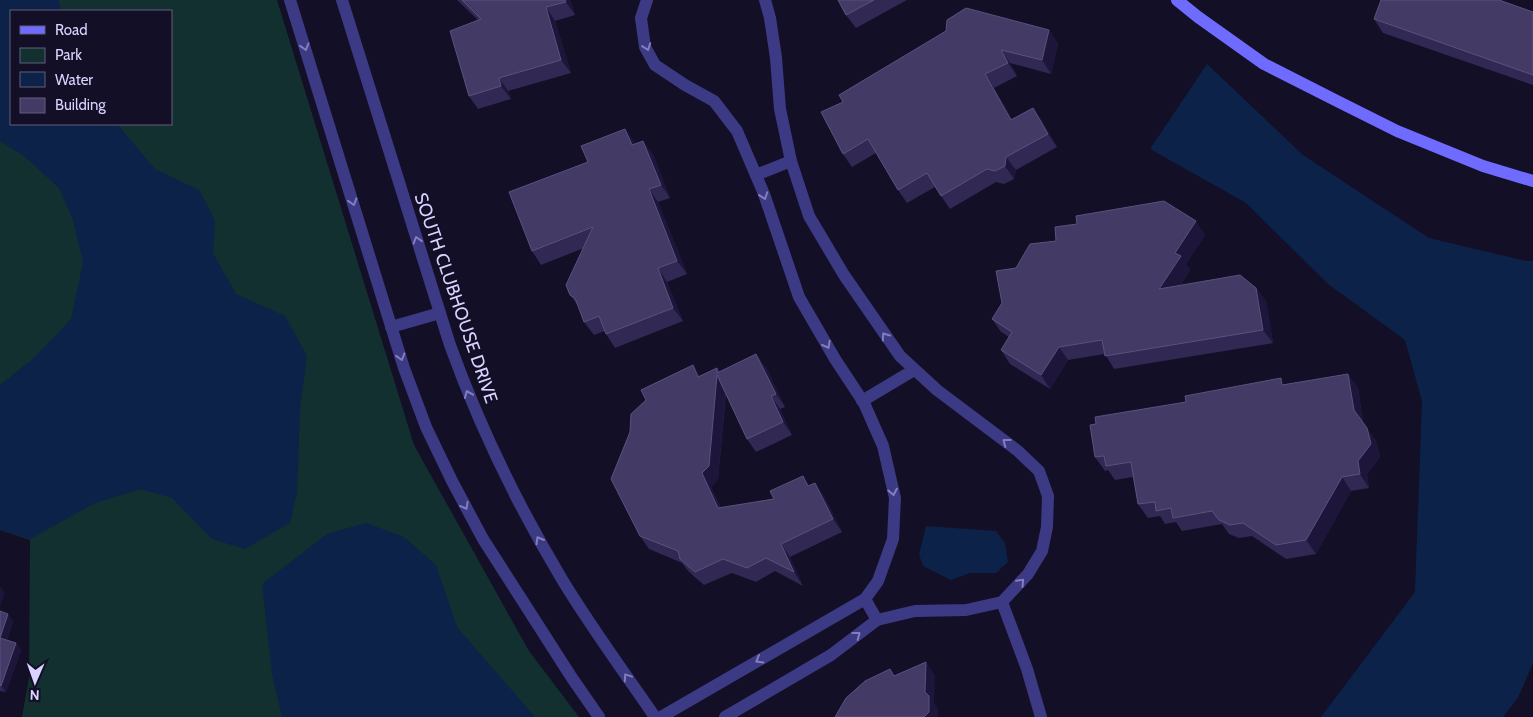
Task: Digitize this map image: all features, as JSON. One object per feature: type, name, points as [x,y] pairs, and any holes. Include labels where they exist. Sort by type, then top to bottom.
[{"type":"street","points":[[290,0],[404,368],[426,427],[452,481],[484,539],[572,678],[599,717]]},
{"type":"street","name":"SOUTH CLUBHOUSE DRIVE","points":[[342,0],[440,313],[469,396],[491,447],[527,518],[564,583],[654,717]]},
{"type":"street","points":[[647,0],[641,18],[645,47],[655,65],[714,101],[737,131],[756,175],[800,297],[835,359],[862,401],[883,446],[895,498],[893,539],[878,581],[865,599],[661,717]]},
{"type":"street","points":[[725,717],[831,655],[877,620],[915,611],[966,610],[1002,602],[1028,574],[1042,551],[1048,496],[1039,471],[1018,451],[937,390],[900,356],[844,275],[809,216],[791,161],[780,109],[776,58],[770,18],[765,0]]},
{"type":"street","points":[[1177,0],[1264,64],[1397,131],[1483,166],[1533,181]]},
{"type":"street","points":[[756,175],[791,161]]},
{"type":"street","points":[[392,327],[440,313]]},
{"type":"street","points":[[862,401],[914,370]]},
{"type":"street","points":[[865,599],[877,620]]},
{"type":"street","points":[[1002,602],[1027,669],[1041,717]]},
{"type":"green space","points":[[0,0],[277,0],[414,445],[529,651],[579,717],[22,717],[29,678],[30,540],[0,530]]},
{"type":"water","points":[[0,0],[58,0],[62,10],[10,10],[10,125],[118,125],[155,169],[199,190],[215,220],[213,253],[236,294],[285,316],[307,356],[300,409],[297,493],[290,523],[245,549],[212,539],[172,498],[141,489],[95,503],[30,539],[0,530],[0,385],[35,357],[71,319],[83,262],[73,220],[59,188],[24,156],[0,141]]},
{"type":"water","points":[[1207,64],[1303,155],[1429,238],[1526,261],[1533,261],[1533,663],[1518,698],[1503,717],[1321,717],[1415,592],[1422,401],[1405,340],[1328,284],[1246,203],[1150,149]]},
{"type":"water","points":[[366,523],[404,537],[436,565],[457,627],[535,717],[282,717],[272,674],[262,584],[327,534]]},
{"type":"water","points":[[926,526],[996,531],[1005,543],[1008,562],[996,573],[970,573],[951,580],[923,566],[919,555]]},
{"type":"building","points":[[462,0],[565,0],[566,2],[546,7],[561,60],[499,78],[501,86],[469,96],[450,31],[481,19]]},
{"type":"building","points":[[838,0],[874,0],[846,15]]},
{"type":"building","points":[[1381,0],[1499,0],[1533,12],[1533,75],[1374,19]]},
{"type":"building","points":[[966,8],[1049,30],[1042,60],[1001,50],[1008,63],[985,74],[1011,120],[1033,108],[1048,134],[1006,157],[1005,166],[995,171],[987,169],[941,196],[927,173],[898,190],[868,139],[843,154],[821,112],[843,102],[839,95],[946,31],[947,20]]},
{"type":"building","points":[[625,129],[632,145],[643,141],[661,185],[649,189],[677,261],[658,268],[673,308],[606,334],[599,316],[584,322],[575,298],[570,295],[566,285],[593,227],[532,251],[509,192],[588,162],[581,146]]},
{"type":"building","points":[[1164,201],[1196,221],[1175,253],[1181,256],[1159,289],[1240,275],[1256,288],[1263,330],[1105,356],[1102,340],[1059,347],[1041,375],[1001,350],[1012,332],[992,319],[1002,303],[996,271],[1016,268],[1030,244],[1056,241],[1055,227],[1077,224],[1076,216]]},
{"type":"building","points":[[756,354],[776,394],[771,396],[783,422],[747,439],[717,375],[709,466],[702,473],[718,508],[774,499],[770,491],[803,476],[808,486],[815,483],[833,519],[781,544],[794,572],[766,558],[747,568],[723,559],[695,572],[680,559],[678,551],[640,536],[611,479],[630,432],[631,414],[646,400],[641,390],[693,365],[698,377],[717,368],[717,373]]},
{"type":"building","points":[[1348,374],[1354,410],[1367,428],[1371,444],[1358,461],[1360,474],[1342,477],[1306,540],[1276,545],[1243,523],[1230,525],[1219,520],[1212,511],[1173,518],[1171,508],[1156,511],[1155,502],[1138,504],[1131,462],[1106,466],[1104,456],[1095,457],[1090,425],[1096,424],[1095,417],[1186,402],[1185,396],[1281,378],[1282,385]]},
{"type":"building","points":[[0,611],[8,614],[0,638]]},
{"type":"building","points":[[0,638],[16,643],[1,686],[0,685]]},
{"type":"building","points":[[926,662],[925,692],[929,696],[929,712],[924,717],[835,717],[846,698],[865,681],[890,669],[894,676]]}]
